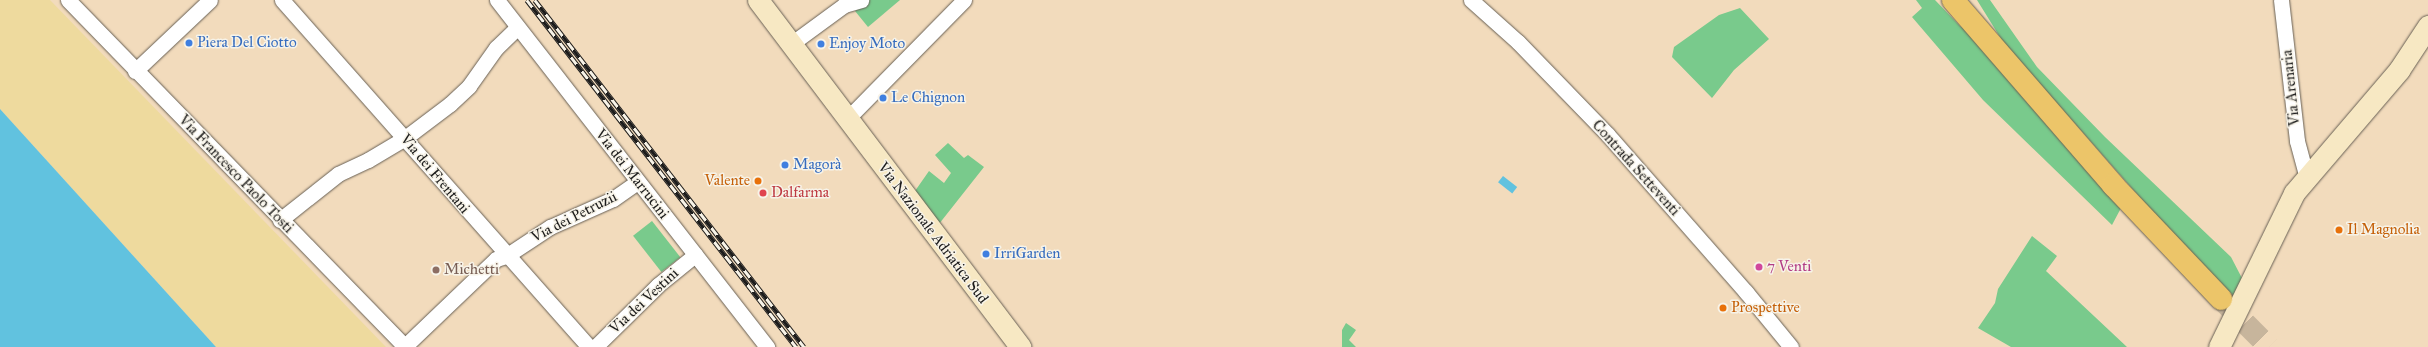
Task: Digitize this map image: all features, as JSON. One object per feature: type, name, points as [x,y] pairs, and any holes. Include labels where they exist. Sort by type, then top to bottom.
[{"type":"highway","points":[[1953,0],[2108,180],[2221,299]]},
{"type":"main road","name":"Via Nazionale Adriatica Sud","points":[[758,0],[1020,347]]},
{"type":"main road","points":[[2219,347],[2294,193],[2306,176],[2376,98],[2428,26]]},
{"type":"street","name":"Via Francesco Paolo Tosti","points":[[68,0],[135,71],[404,347]]},
{"type":"street","points":[[135,71],[210,0]]},
{"type":"street","name":"Via dei Frentani","points":[[282,0],[405,138],[506,256],[589,347]]},
{"type":"street","name":"Via dei Marrucini","points":[[497,0],[764,346]]},
{"type":"street","points":[[791,44],[844,5],[861,0]]},
{"type":"street","points":[[847,119],[964,0]]},
{"type":"street","name":"Contrada Setteventi","points":[[1471,0],[1518,42],[1608,135],[1746,292],[1791,347]]},
{"type":"street","name":"Via Arenaria","points":[[2281,0],[2297,141],[2306,176]]},
{"type":"street","points":[[280,220],[338,174],[368,160],[405,138],[464,90],[496,48],[518,27]]},
{"type":"street","name":"Via dei Petruzii","points":[[404,347],[496,259],[506,256],[550,227],[612,199],[637,182]]},
{"type":"street","name":"Via dei Vestini","points":[[595,347],[658,285],[695,255]]},
{"type":"green space","points":[[868,0],[900,0],[868,27],[855,11]]},
{"type":"green space","points":[[1916,0],[1935,0],[1960,26],[1977,38],[2121,208],[2112,225],[1983,100],[1912,17],[1922,8]]},
{"type":"green space","points":[[1977,0],[1990,0],[2037,67],[2105,137],[2231,257],[2245,284],[2236,301],[2166,227],[2003,42]]},
{"type":"green space","points":[[1740,8],[1769,39],[1734,70],[1712,98],[1672,57],[1674,47],[1719,15]]},
{"type":"green space","points":[[948,143],[964,158],[968,155],[984,167],[939,224],[915,191],[929,171],[944,183],[951,173],[935,155]]},
{"type":"green space","points":[[652,221],[680,257],[661,272],[633,236]]},
{"type":"green space","points":[[2032,236],[2057,256],[2046,271],[2127,347],[2011,347],[1978,328],[1995,303],[1998,289]]},
{"type":"green space","points":[[1346,323],[1356,330],[1349,340],[1356,347],[1342,347],[1342,330]]},
{"type":"sand","points":[[0,0],[50,0],[386,347],[216,347],[0,109]]},
{"type":"water","points":[[0,109],[216,347],[0,347]]},
{"type":"water","points":[[1503,176],[1517,187],[1512,193],[1498,182]]},
{"type":"tunnel","points":[[2222,300],[2269,347]]},
{"type":"railway","points":[[527,0],[796,347]]},
{"type":"railway","points":[[535,0],[804,347]]},
{"type":"place","name":"Piera Del Ciotto","points":[[189,43]]},
{"type":"place","name":"Enjoy Moto","points":[[821,44]]},
{"type":"place","name":"Le Chignon","points":[[883,98]]},
{"type":"place","name":"Magorà","points":[[785,165]]},
{"type":"place","name":"Valente","points":[[758,181]]},
{"type":"place","name":"Dalfarma","points":[[763,193]]},
{"type":"place","name":"Il Magnolia","points":[[2339,230]]},
{"type":"place","name":"IrriGarden","points":[[986,254]]},
{"type":"place","name":"7 Venti","points":[[1759,267]]},
{"type":"place","name":"Michetti","points":[[436,270]]},
{"type":"place","name":"Prospettive","points":[[1723,308]]}]
